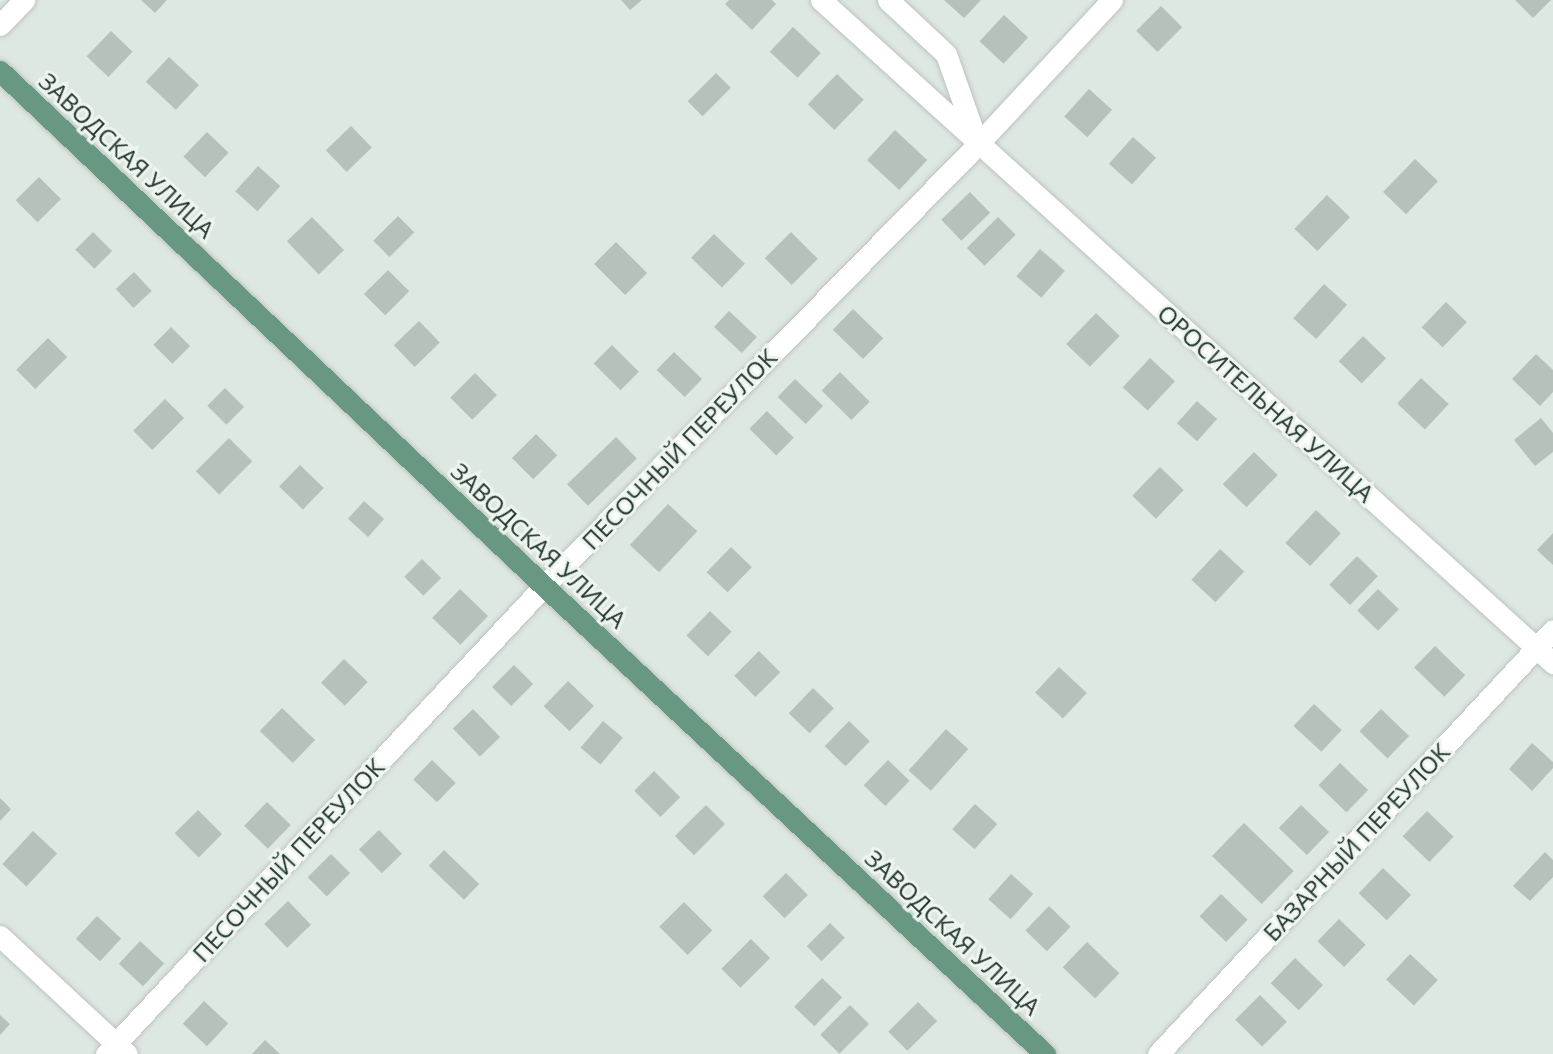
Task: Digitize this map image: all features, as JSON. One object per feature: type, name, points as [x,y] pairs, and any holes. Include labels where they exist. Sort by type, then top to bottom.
[{"type":"main road","name":"ЗАВОДСКАЯ УЛИЦА","points":[[0,71],[544,586],[1045,1054]]},
{"type":"street","points":[[0,25],[24,0]]},
{"type":"street","name":"ОРОСИТЕЛЬНАЯ УЛИЦА","points":[[821,0],[1553,663]]},
{"type":"street","name":"ОРОСИТЕЛЬНАЯ УЛИЦА","points":[[888,0],[946,54],[978,144]]},
{"type":"street","name":"ПЕСОЧНЫЙ ПЕРЕУЛОК","points":[[116,1051],[544,586],[978,144],[1112,0]]},
{"type":"street","name":"БАЗАРНЫЙ ПЕРЕУЛОК","points":[[1158,1054],[1553,630]]},
{"type":"street","points":[[0,936],[116,1051]]},
{"type":"building","points":[[141,0],[167,0],[155,13]]},
{"type":"building","points":[[621,0],[642,0],[630,10]]},
{"type":"building","points":[[729,0],[772,0],[776,4],[752,30],[725,4]]},
{"type":"building","points":[[944,0],[981,0],[964,18]]},
{"type":"building","points":[[1515,0],[1551,0],[1533,18]]},
{"type":"building","points":[[1161,6],[1182,27],[1157,52],[1136,31]]},
{"type":"building","points":[[1004,15],[1028,38],[1004,64],[979,41]]},
{"type":"building","points":[[793,27],[821,53],[798,78],[770,52]]},
{"type":"building","points":[[111,31],[133,52],[108,77],[87,56]]},
{"type":"building","points":[[169,57],[199,85],[176,110],[146,82]]},
{"type":"building","points":[[716,73],[731,88],[703,116],[688,101]]},
{"type":"building","points":[[837,74],[864,100],[834,130],[808,104]]},
{"type":"building","points":[[1089,89],[1112,110],[1087,137],[1064,116]]},
{"type":"building","points":[[351,126],[372,148],[347,172],[326,150]]},
{"type":"building","points":[[895,130],[927,160],[899,190],[867,160]]},
{"type":"building","points":[[207,132],[229,153],[205,177],[183,156]]},
{"type":"building","points":[[1133,137],[1156,158],[1132,184],[1109,164]]},
{"type":"building","points":[[1415,159],[1438,181],[1406,214],[1383,192]]},
{"type":"building","points":[[258,166],[280,186],[258,211],[235,191]]},
{"type":"building","points":[[39,177],[61,199],[38,222],[16,200]]},
{"type":"building","points":[[970,192],[990,213],[961,241],[941,220]]},
{"type":"building","points":[[1327,195],[1350,217],[1317,251],[1294,229]]},
{"type":"building","points":[[398,216],[414,232],[390,257],[373,241]]},
{"type":"building","points":[[312,217],[344,250],[319,274],[287,241]]},
{"type":"building","points":[[998,217],[1016,235],[985,266],[967,248]]},
{"type":"building","points":[[93,232],[112,251],[94,269],[75,250]]},
{"type":"building","points":[[791,232],[818,259],[792,285],[765,258]]},
{"type":"building","points":[[714,234],[745,264],[722,288],[691,258]]},
{"type":"building","points":[[616,242],[647,273],[625,295],[594,264]]},
{"type":"building","points":[[1040,249],[1065,271],[1041,298],[1016,276]]},
{"type":"building","points":[[388,270],[409,291],[385,315],[364,294]]},
{"type":"building","points":[[134,272],[152,291],[133,308],[116,289]]},
{"type":"building","points":[[1324,284],[1347,305],[1316,339],[1293,318]]},
{"type":"building","points":[[1446,302],[1467,322],[1443,347],[1422,327]]},
{"type":"building","points":[[853,309],[883,338],[863,359],[833,330]]},
{"type":"building","points":[[729,311],[757,337],[742,353],[714,327]]},
{"type":"building","points":[[1096,313],[1120,336],[1090,367],[1066,344]]},
{"type":"building","points":[[419,321],[440,343],[415,367],[394,345]]},
{"type":"building","points":[[171,327],[190,346],[172,364],[153,345]]},
{"type":"building","points":[[1363,336],[1386,358],[1362,383],[1339,361]]},
{"type":"building","points":[[48,338],[67,357],[35,389],[16,370]]},
{"type":"building","points":[[612,345],[639,372],[620,390],[594,363]]},
{"type":"building","points":[[674,352],[702,379],[685,397],[657,370]]},
{"type":"building","points":[[1536,354],[1553,370],[1553,392],[1540,406],[1512,379]]},
{"type":"building","points":[[1150,358],[1175,381],[1148,410],[1123,387]]},
{"type":"building","points":[[840,372],[870,402],[851,420],[822,390]]},
{"type":"building","points":[[475,373],[497,395],[472,420],[450,398]]},
{"type":"building","points":[[1421,378],[1449,404],[1425,430],[1397,404]]},
{"type":"building","points":[[795,379],[823,406],[806,424],[778,397]]},
{"type":"building","points":[[225,388],[244,407],[226,425],[207,406]]},
{"type":"building","points":[[165,399],[184,418],[152,450],[133,431]]},
{"type":"building","points":[[1197,401],[1217,419],[1197,441],[1177,423]]},
{"type":"building","points":[[767,411],[794,438],[776,456],[749,429]]},
{"type":"building","points":[[1541,418],[1553,433],[1553,452],[1535,466],[1514,440]]},
{"type":"building","points":[[536,434],[557,455],[533,479],[512,458]]},
{"type":"building","points":[[616,437],[637,459],[588,506],[567,484]]},
{"type":"building","points":[[229,438],[252,461],[219,495],[196,471]]},
{"type":"building","points":[[1254,452],[1278,475],[1246,507],[1223,484]]},
{"type":"building","points":[[300,465],[324,488],[303,510],[279,487]]},
{"type":"building","points":[[1160,467],[1184,490],[1156,519],[1132,496]]},
{"type":"building","points":[[364,501],[384,519],[368,537],[348,519]]},
{"type":"building","points":[[668,504],[697,531],[659,572],[630,545]]},
{"type":"building","points":[[1316,510],[1341,533],[1310,566],[1285,543]]},
{"type":"building","points":[[1553,533],[1553,565],[1537,550]]},
{"type":"building","points":[[731,547],[752,567],[728,592],[707,572]]},
{"type":"building","points":[[1220,549],[1244,572],[1215,602],[1191,580]]},
{"type":"building","points":[[1357,556],[1378,576],[1350,605],[1329,585]]},
{"type":"building","points":[[422,559],[441,578],[423,596],[404,577]]},
{"type":"building","points":[[460,589],[488,616],[460,645],[432,618]]},
{"type":"building","points":[[1378,589],[1399,609],[1378,631],[1357,611]]},
{"type":"building","points":[[710,611],[732,632],[708,656],[686,635]]},
{"type":"building","points":[[1435,646],[1465,675],[1444,697],[1414,668]]},
{"type":"building","points":[[759,651],[780,672],[755,697],[734,676]]},
{"type":"building","points":[[344,659],[368,682],[345,706],[321,683]]},
{"type":"building","points":[[514,665],[533,684],[511,706],[492,687]]},
{"type":"building","points":[[1059,667],[1087,693],[1063,719],[1035,693]]},
{"type":"building","points":[[568,681],[594,706],[570,731],[544,706]]},
{"type":"building","points":[[813,688],[834,708],[810,733],[789,713]]},
{"type":"building","points":[[1314,704],[1342,730],[1321,752],[1294,726]]},
{"type":"building","points":[[282,708],[315,740],[293,763],[260,731]]},
{"type":"building","points":[[473,709],[500,737],[480,757],[453,728]]},
{"type":"building","points":[[1381,709],[1409,736],[1388,758],[1359,731]]},
{"type":"building","points":[[603,721],[623,738],[600,765],[581,748]]},
{"type":"building","points":[[849,721],[870,741],[846,766],[825,746]]},
{"type":"building","points":[[946,729],[968,749],[931,791],[909,771]]},
{"type":"building","points":[[1532,743],[1553,762],[1553,768],[1532,791],[1509,769]]},
{"type":"building","points":[[432,760],[456,783],[437,802],[413,779]]},
{"type":"building","points":[[888,760],[910,781],[885,806],[864,785]]},
{"type":"building","points":[[1340,763],[1368,790],[1347,812],[1318,785]]},
{"type":"building","points":[[654,771],[680,797],[660,817],[634,791]]},
{"type":"building","points":[[0,798],[11,809],[0,821]]},
{"type":"building","points":[[267,802],[291,825],[268,849],[244,826]]},
{"type":"building","points":[[975,804],[997,824],[975,849],[952,829]]},
{"type":"building","points":[[706,805],[725,824],[694,855],[675,836]]},
{"type":"building","points":[[1301,805],[1329,832],[1307,855],[1279,828]]},
{"type":"building","points":[[198,810],[222,834],[199,857],[175,833]]},
{"type":"building","points":[[1427,811],[1454,837],[1429,862],[1403,836]]},
{"type":"building","points":[[1244,823],[1294,871],[1262,904],[1212,856]]},
{"type":"building","points":[[379,830],[402,854],[382,873],[359,849]]},
{"type":"building","points":[[33,831],[57,854],[26,886],[2,864]]},
{"type":"building","points":[[444,850],[479,884],[464,900],[429,866]]},
{"type":"building","points":[[1545,852],[1553,860],[1553,877],[1530,901],[1513,886]]},
{"type":"building","points":[[331,854],[350,873],[327,896],[308,877]]},
{"type":"building","points":[[1383,868],[1411,895],[1387,920],[1359,893]]},
{"type":"building","points":[[786,873],[808,895],[785,918],[763,896]]},
{"type":"building","points":[[1011,874],[1033,894],[1011,919],[988,899]]},
{"type":"building","points":[[1221,894],[1248,920],[1226,942],[1199,916]]},
{"type":"building","points":[[288,901],[311,925],[287,948],[264,924]]},
{"type":"building","points":[[684,902],[712,930],[688,955],[659,927]]},
{"type":"building","points":[[1049,906],[1071,927],[1047,951],[1025,930]]},
{"type":"building","points":[[97,916],[121,939],[100,961],[76,939]]},
{"type":"building","points":[[1339,919],[1366,945],[1344,967],[1317,941]]},
{"type":"building","points":[[830,923],[845,938],[822,961],[807,946]]},
{"type":"building","points":[[751,939],[770,958],[740,988],[721,969]]},
{"type":"building","points":[[140,941],[164,964],[143,986],[119,964]]},
{"type":"building","points":[[1087,942],[1119,973],[1095,998],[1063,967]]},
{"type":"building","points":[[1410,954],[1438,980],[1414,1006],[1386,980]]},
{"type":"building","points":[[1295,958],[1323,985],[1299,1010],[1271,983]]},
{"type":"building","points":[[822,978],[842,997],[814,1026],[794,1007]]},
{"type":"building","points":[[1260,995],[1287,1022],[1262,1047],[1235,1020]]},
{"type":"building","points":[[204,1001],[228,1024],[207,1046],[183,1024]]},
{"type":"building","points":[[918,1002],[937,1021],[907,1051],[888,1032]]},
{"type":"building","points":[[850,1005],[869,1024],[839,1054],[820,1035]]},
{"type":"building","points":[[0,1015],[10,1024],[0,1035]]},
{"type":"building","points":[[265,1040],[280,1054],[252,1054]]}]
